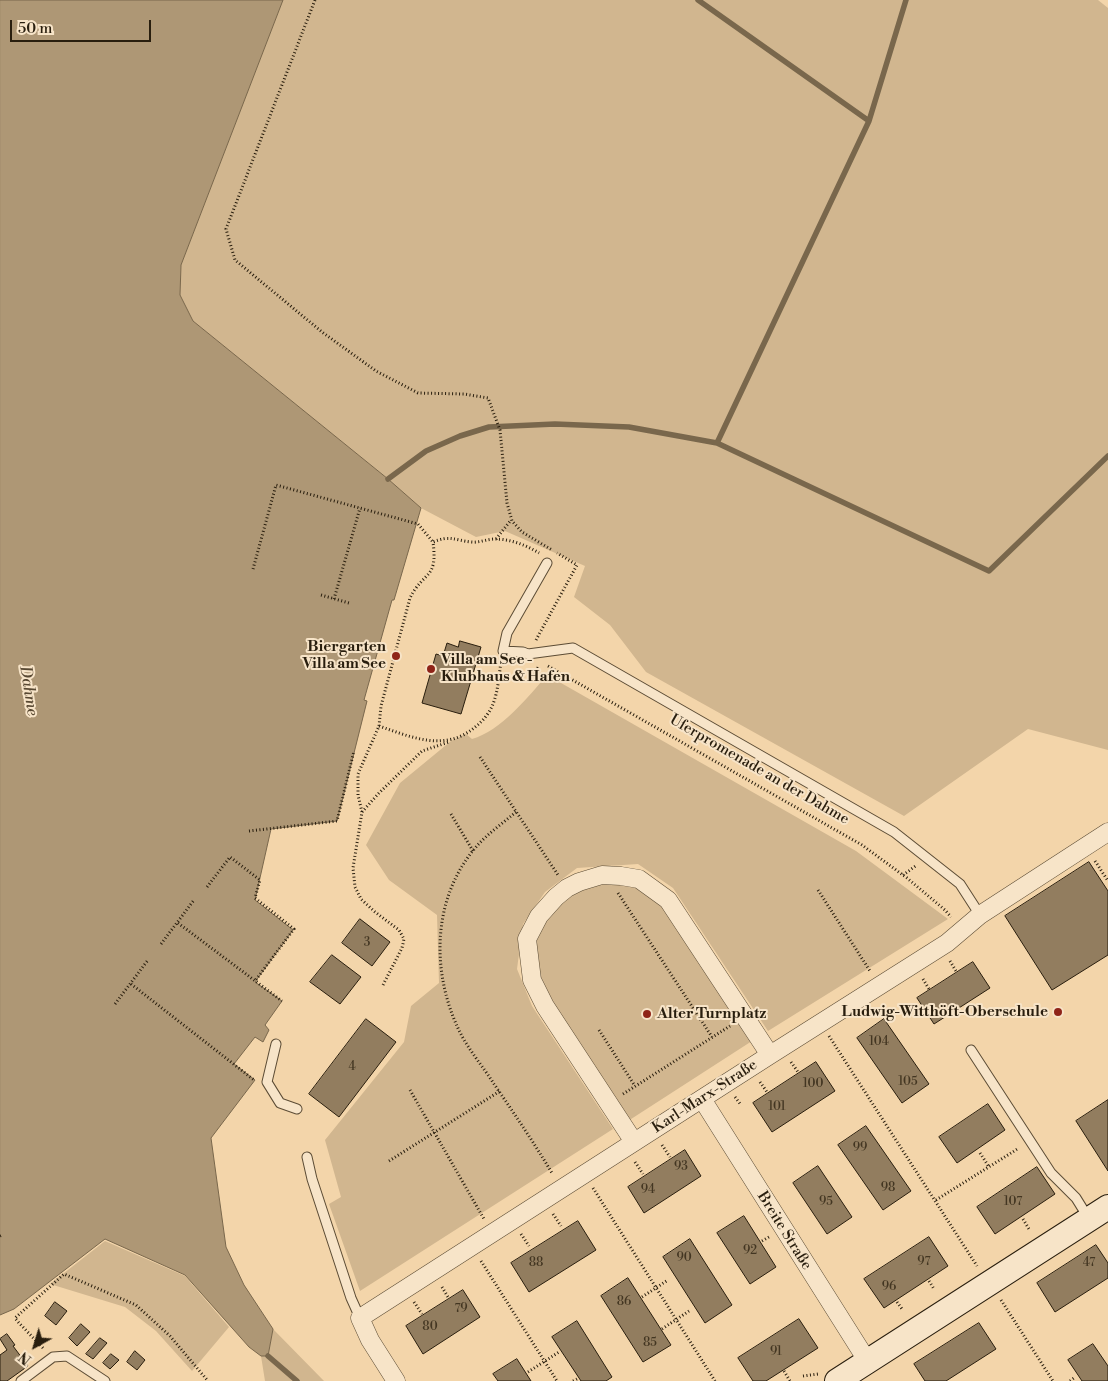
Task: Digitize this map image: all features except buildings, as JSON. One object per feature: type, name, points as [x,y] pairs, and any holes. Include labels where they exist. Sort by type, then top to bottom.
[{"type":"main road","points":[[837,1381],[1099,1213]]},
{"type":"street","name":"Karl-Marx-Straße","points":[[360,1318],[584,1174],[633,1150],[702,1099],[947,944],[980,915],[1108,832]]},
{"type":"street","points":[[633,1150],[608,1103],[545,1006],[532,980],[526,939],[539,916],[556,896],[567,888],[602,875],[621,876],[639,879],[668,900],[770,1055]]},
{"type":"street","name":"Breite Straße","points":[[702,1099],[868,1362]]},
{"type":"street","points":[[360,1318],[370,1340],[396,1381]]},
{"type":"lane","points":[[503,651],[503,644],[507,633],[548,563]]},
{"type":"lane","name":"Uferpromenade an der Dahme","points":[[503,651],[528,654],[573,648],[894,832],[960,884],[980,915]]},
{"type":"lane","points":[[276,1044],[267,1082],[280,1103],[297,1109]]},
{"type":"lane","points":[[971,1050],[1051,1173],[1076,1198],[1099,1213]]},
{"type":"lane","points":[[307,1157],[312,1180],[351,1298],[360,1318]]},
{"type":"lane","points":[[21,1381],[53,1357],[67,1356],[105,1381]]},
{"type":"path","points":[[315,0],[226,229],[235,260],[322,332],[376,371],[418,393],[464,394],[488,398],[500,430],[507,503],[511,520],[496,539]]},
{"type":"path","points":[[253,569],[276,485],[418,524],[433,542],[435,564],[430,573],[414,590],[410,598],[380,706],[379,726],[358,774],[358,795],[362,812],[353,868],[355,887],[361,899],[398,930],[404,939],[402,948],[383,984]]},
{"type":"path","points":[[334,599],[360,508]]},
{"type":"path","points":[[433,542],[444,537],[472,542],[496,539],[526,545],[548,557],[548,563]]},
{"type":"path","points":[[321,595],[349,603]]},
{"type":"path","points":[[362,812],[378,793],[422,751],[452,741],[483,721],[493,704],[503,651]]},
{"type":"path","name":"Uferpromenade an der Dahme","points":[[530,680],[542,662],[862,845],[946,910],[961,930]]},
{"type":"path","points":[[379,726],[431,741],[452,741]]},
{"type":"path","points":[[249,831],[337,821],[354,751]]},
{"type":"path","points":[[480,756],[560,878]]},
{"type":"path","points":[[516,812],[473,851],[454,881],[444,908],[440,937],[440,963],[444,989],[458,1027],[550,1170]]},
{"type":"path","points":[[451,814],[473,851]]},
{"type":"path","points":[[207,887],[230,857],[260,880],[255,898],[294,929],[255,981]]},
{"type":"path","points":[[1094,860],[1108,881]]},
{"type":"path","points":[[617,890],[712,1037]]},
{"type":"path","points":[[818,890],[879,986]]},
{"type":"path","points":[[161,944],[194,900]]},
{"type":"path","points":[[178,923],[282,1001]]},
{"type":"path","points":[[116,1004],[148,960]]},
{"type":"path","points":[[131,984],[255,1080]]},
{"type":"path","points":[[608,1103],[745,1016]]},
{"type":"path","points":[[822,1022],[1054,1381]]},
{"type":"path","points":[[600,1030],[635,1086]]},
{"type":"path","points":[[789,1058],[798,1072]]},
{"type":"path","points":[[758,1078],[767,1092]]},
{"type":"path","points":[[410,1090],[480,1214]]},
{"type":"path","points":[[389,1161],[500,1091]]},
{"type":"path","points":[[936,1200],[1030,1140]]},
{"type":"path","points":[[659,1141],[670,1157]]},
{"type":"path","points":[[633,1150],[643,1174]]},
{"type":"path","points":[[980,1153],[989,1167]]},
{"type":"path","points":[[584,1174],[715,1381]]},
{"type":"path","points":[[551,1211],[561,1226]]},
{"type":"path","points":[[1023,1219],[1028,1229]]},
{"type":"path","points":[[519,1231],[529,1246]]},
{"type":"path","points":[[471,1246],[557,1381]]},
{"type":"path","points":[[53,1357],[15,1318],[64,1274],[136,1305],[170,1336],[208,1381]]},
{"type":"path","points":[[642,1297],[668,1280]]},
{"type":"path","points":[[929,1281],[934,1289]]},
{"type":"path","points":[[439,1282],[448,1297]]},
{"type":"path","points":[[412,1299],[422,1314]]},
{"type":"path","points":[[897,1302],[902,1309]]},
{"type":"path","points":[[662,1329],[689,1311]]},
{"type":"path","points":[[528,1372],[559,1352]]},
{"type":"path","points":[[784,1372],[790,1381]]},
{"type":"path","points":[[1070,1381],[1074,1378]]},
{"type":"shaded area","points":[[283,0],[1098,0],[1108,8],[1108,750],[1028,729],[904,816],[646,672],[610,625],[574,597],[585,566],[505,531],[476,537],[421,508],[193,321],[180,295],[181,265]]},
{"type":"shaded area","points":[[547,675],[856,851],[948,919],[768,1031],[673,888],[638,864],[577,868],[545,892],[523,924],[517,969],[532,1006],[613,1129],[360,1291],[329,1204],[341,1197],[325,1140],[404,1042],[411,1006],[439,983],[437,915],[389,880],[366,845],[400,783],[451,741],[466,734],[472,739],[493,729],[513,712]]},
{"type":"shaded area","name":"Alter Turnplatz","points":[[610,881],[637,885],[661,900],[752,1041],[628,1121],[542,986],[535,946],[542,924],[559,901],[583,887]]},
{"type":"shaded area","points":[[105,1241],[185,1276],[229,1327],[192,1371],[156,1331],[125,1307],[50,1284]]},
{"type":"shaded area","points":[[273,1329],[324,1381],[265,1381],[261,1356],[268,1356]]},
{"type":"water","name":"Dahme","points":[[0,0],[283,0],[181,265],[180,295],[193,321],[421,508],[394,600],[392,600],[364,700],[367,701],[337,821],[271,829],[255,900],[293,930],[255,982],[282,1001],[265,1025],[269,1030],[263,1042],[255,1037],[234,1064],[255,1080],[211,1138],[226,1247],[244,1285],[273,1329],[268,1356],[261,1356],[249,1347],[185,1275],[105,1239],[14,1309],[0,1315]]},
{"type":"waterway","points":[[698,0],[869,121]]},
{"type":"waterway","points":[[717,443],[869,121],[906,0]]},
{"type":"waterway","points":[[388,479],[426,451],[460,436],[489,427],[555,424],[629,427],[717,443],[989,571],[1108,456]]},
{"type":"waterway","points":[[268,1356],[297,1381]]},
{"type":"place","name":"Biergarten Villa am See","points":[[396,656]]},
{"type":"place","name":"Villa am See - Klubhaus & Hafen","points":[[431,669]]},
{"type":"place","name":"Ludwig-Witthöft-Oberschule","points":[[1058,1012]]},
{"type":"place","name":"Alter Turnplatz","points":[[647,1014]]}]
